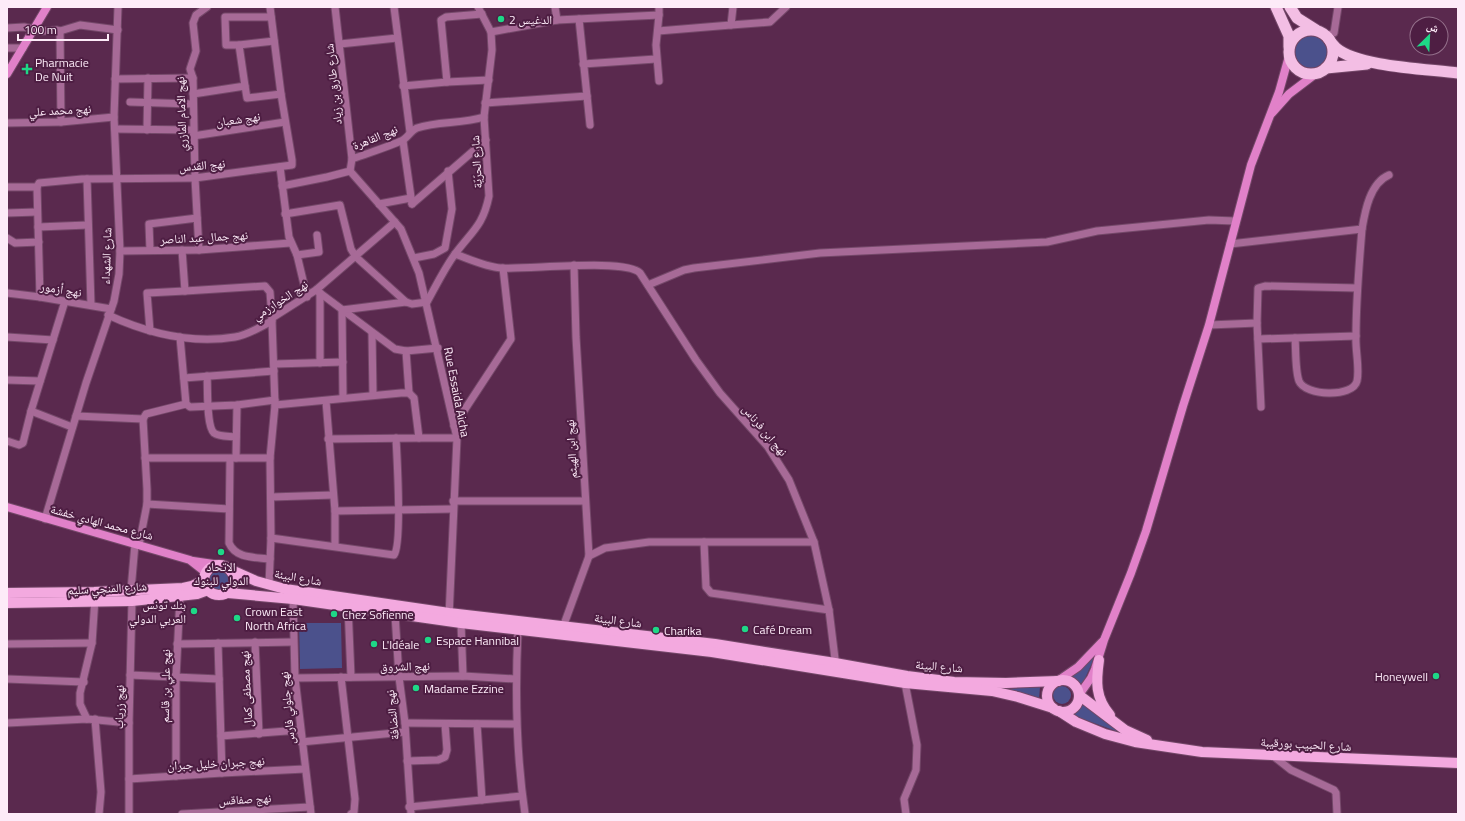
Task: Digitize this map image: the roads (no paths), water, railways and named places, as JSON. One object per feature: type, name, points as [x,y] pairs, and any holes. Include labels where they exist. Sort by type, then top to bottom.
[{"type":"highway","points":[[1276,7],[1288,36],[1289,51],[1292,63],[1303,72],[1322,70],[1347,64],[1379,63],[1458,73]]},
{"type":"highway","points":[[1290,7],[1297,18],[1324,35],[1336,48],[1346,53],[1379,63]]},
{"type":"highway","points":[[1289,51],[1297,35],[1303,31],[1324,35],[1331,44],[1332,57],[1322,70]]},
{"type":"main road","points":[[7,74],[47,7]]},
{"type":"main road","points":[[1104,640],[1078,667],[1053,683],[1047,693],[1049,703],[1056,709],[1067,711],[1075,706],[1079,695],[1091,678],[1146,531],[1209,325],[1235,221],[1251,165],[1283,82],[1289,51]]},
{"type":"main road","points":[[1269,117],[1289,94],[1322,70]]},
{"type":"main road","name":"شارع محمد الهادي خفشة","points":[[7,507],[190,560],[224,566]]},
{"type":"main road","points":[[190,560],[204,571],[204,577],[208,590],[218,596],[228,593],[232,588],[234,577],[224,566],[211,568],[204,577]]},
{"type":"main road","name":"شارع البيئة","points":[[224,566],[269,585],[449,618],[461,623],[954,682],[1006,683],[1059,680]]},
{"type":"main road","name":"شارع المنجي سليم","points":[[7,603],[95,602],[192,586],[204,577]]},
{"type":"main road","name":"شارع المنجي سليم","points":[[7,592],[94,592],[131,595],[180,596],[197,594],[208,590]]},
{"type":"main road","name":"شارع البيئة","points":[[228,593],[293,599],[395,614],[563,626],[715,644],[905,683],[992,691],[1018,697],[1056,709],[1076,722],[1105,734],[1135,742],[1154,744]]},
{"type":"main road","points":[[1098,660],[1096,681],[1101,702],[1109,714],[1135,735]]},
{"type":"main road","points":[[1059,680],[1070,681],[1074,684],[1079,695],[1115,724],[1154,744]]},
{"type":"main road","name":"شارع الحبيب بورقيبة","points":[[1154,744],[1202,752],[1458,763]]},
{"type":"street","name":"شارع الشهداء","points":[[45,519],[72,427],[110,312],[119,274],[120,251],[114,117],[118,7]]},
{"type":"street","points":[[270,7],[285,122]]},
{"type":"street","name":"شارع طارق بن زياد","points":[[335,7],[352,159]]},
{"type":"street","points":[[394,7],[410,132]]},
{"type":"street","name":"شارع الحرّيّة","points":[[427,302],[455,254],[479,225],[489,196],[484,118],[492,50],[491,32],[478,7]]},
{"type":"street","points":[[555,7],[556,20]]},
{"type":"street","points":[[658,82],[656,59],[659,7]]},
{"type":"street","points":[[731,25],[733,7]]},
{"type":"street","points":[[658,31],[770,22],[786,7]]},
{"type":"street","points":[[1324,35],[1334,33],[1338,7]]},
{"type":"street","name":"نهج الامام المازري","points":[[199,250],[193,133],[193,78],[190,69],[196,52],[193,21],[197,14],[207,8]]},
{"type":"street","points":[[447,82],[441,20],[446,17],[482,14]]},
{"type":"street","points":[[491,32],[556,20],[659,15]]},
{"type":"street","points":[[271,17],[224,18],[226,45],[239,46],[274,41]]},
{"type":"street","points":[[579,19],[590,125]]},
{"type":"street","points":[[7,28],[24,27],[60,31],[80,25],[118,30]]},
{"type":"street","points":[[60,31],[61,122]]},
{"type":"street","points":[[340,44],[397,38]]},
{"type":"street","points":[[239,46],[247,98],[281,94]]},
{"type":"street","points":[[7,48],[23,48]]},
{"type":"street","points":[[583,64],[656,59]]},
{"type":"street","points":[[147,130],[148,78]]},
{"type":"street","points":[[115,79],[193,78]]},
{"type":"street","points":[[403,86],[489,80]]},
{"type":"street","points":[[192,94],[245,86]]},
{"type":"street","points":[[485,103],[587,96]]},
{"type":"street","points":[[130,102],[192,104]]},
{"type":"street","name":"نهج محمد علي","points":[[7,123],[61,122],[114,117]]},
{"type":"street","name":"نهج القاهرة","points":[[350,171],[352,159],[403,141],[410,132],[428,126],[469,122],[484,118]]},
{"type":"street","name":"نهج شعبان","points":[[115,129],[193,133],[285,122]]},
{"type":"street","name":"نهج القدس","points":[[7,187],[37,186],[43,182],[87,179],[195,178],[290,166],[293,163],[285,122]]},
{"type":"street","points":[[379,204],[412,201],[486,140]]},
{"type":"street","points":[[403,141],[412,201]]},
{"type":"street","points":[[280,167],[290,243],[297,255],[307,297]]},
{"type":"street","points":[[282,186],[350,171]]},
{"type":"street","name":"Rue Essaida Aicha","points":[[350,171],[401,229],[414,258],[427,302],[438,348],[457,438],[449,618]]},
{"type":"street","points":[[414,258],[434,254],[445,248],[452,209],[448,172]]},
{"type":"street","points":[[1295,338],[1299,381],[1305,387],[1313,391],[1326,393],[1348,391],[1354,388],[1357,382],[1357,288],[1362,229],[1366,208],[1378,183],[1390,175]]},
{"type":"street","points":[[87,179],[91,305]]},
{"type":"street","points":[[37,186],[40,297]]},
{"type":"street","points":[[285,214],[340,205],[351,249],[356,257],[406,302],[412,304],[427,302]]},
{"type":"street","points":[[7,213],[37,212]]},
{"type":"street","points":[[150,250],[149,224],[197,218]]},
{"type":"street","points":[[648,285],[684,270],[694,268],[820,253],[1047,242],[1097,231],[1209,220],[1235,221]]},
{"type":"street","name":"نهج الخوارزمي","points":[[110,312],[128,324],[150,331],[180,337],[208,339],[235,337],[248,333],[318,291],[395,222]]},
{"type":"street","points":[[38,226],[88,225]]},
{"type":"street","points":[[1230,244],[1362,229]]},
{"type":"street","points":[[297,255],[319,252],[317,235]]},
{"type":"street","points":[[7,238],[15,243],[39,242]]},
{"type":"street","name":"نهج جمال عبد الناصر","points":[[120,251],[199,250],[290,243]]},
{"type":"street","points":[[182,250],[185,292]]},
{"type":"street","points":[[455,254],[503,268],[574,265]]},
{"type":"street","name":"نهج ابن فرناس","points":[[574,265],[623,267],[638,270],[720,393],[768,447],[778,461],[794,490],[814,542],[830,610],[836,668]]},
{"type":"street","name":"نهج ابن الهيثم","points":[[563,626],[589,556],[576,337],[574,265]]},
{"type":"street","points":[[454,426],[511,339],[503,268]]},
{"type":"street","points":[[150,331],[147,293],[185,292],[265,286],[270,292],[275,402],[270,458],[271,538],[269,585]]},
{"type":"street","points":[[1261,407],[1256,293],[1260,287],[1357,288]]},
{"type":"street","points":[[318,291],[389,346],[406,351],[438,348]]},
{"type":"street","points":[[318,291],[320,363]]},
{"type":"street","name":"نهج أزمور","points":[[7,293],[65,300],[91,305],[110,312]]},
{"type":"street","points":[[7,441],[19,445],[23,443],[31,411],[65,300]]},
{"type":"street","points":[[342,310],[406,302]]},
{"type":"street","points":[[342,310],[343,398]]},
{"type":"street","points":[[1209,325],[1257,323]]},
{"type":"street","points":[[372,333],[373,395]]},
{"type":"street","points":[[1258,339],[1356,336]]},
{"type":"street","points":[[7,337],[53,340]]},
{"type":"street","points":[[180,337],[186,404]]},
{"type":"street","points":[[406,351],[409,394]]},
{"type":"street","points":[[184,378],[320,363],[343,362]]},
{"type":"street","points":[[207,376],[209,416],[214,432],[219,435],[236,437]]},
{"type":"street","points":[[7,380],[40,381]]},
{"type":"street","points":[[76,416],[143,419],[146,414],[186,404],[190,407],[237,405],[326,400],[373,395],[409,394],[414,398],[419,438]]},
{"type":"street","points":[[326,400],[335,511],[335,546]]},
{"type":"street","points":[[237,405],[236,437],[229,509],[229,539],[232,549],[241,556],[270,559]]},
{"type":"street","points":[[31,411],[72,427]]},
{"type":"street","name":"نهج زرياب","points":[[129,814],[131,595],[137,544],[146,504],[147,474],[143,419]]},
{"type":"street","points":[[271,538],[394,555],[397,541],[398,509],[396,438]]},
{"type":"street","points":[[328,439],[457,438]]},
{"type":"street","points":[[145,458],[270,458]]},
{"type":"street","points":[[271,497],[333,495]]},
{"type":"street","points":[[453,501],[585,501]]},
{"type":"street","points":[[146,504],[229,509]]},
{"type":"street","points":[[335,511],[453,509]]},
{"type":"street","points":[[589,556],[605,548],[649,542],[814,542]]},
{"type":"street","points":[[704,542],[706,587],[708,591],[715,594],[830,610]]},
{"type":"street","points":[[94,592],[95,602],[92,643],[84,682],[80,693],[80,704],[91,719],[101,792],[99,814]]},
{"type":"street","name":"نهج علي بن قاسم","points":[[176,776],[176,678],[180,596]]},
{"type":"street","name":"نهج جلولي فارس","points":[[293,599],[295,678],[301,742],[311,810]]},
{"type":"street","points":[[348,606],[351,677]]},
{"type":"street","name":"نهج النضافة","points":[[395,614],[399,677],[405,723],[410,810]]},
{"type":"street","points":[[461,623],[463,676]]},
{"type":"street","points":[[518,630],[515,679],[516,724],[525,814]]},
{"type":"street","name":"نهج مصطفى كمال","points":[[255,642],[259,734]]},
{"type":"street","points":[[177,644],[293,642]]},
{"type":"street","points":[[7,644],[92,643]]},
{"type":"street","points":[[218,643],[222,773]]},
{"type":"street","points":[[130,675],[219,679]]},
{"type":"street","name":"نهج الشروق","points":[[295,678],[463,676],[515,679]]},
{"type":"street","points":[[341,677],[355,799],[354,812],[351,814]]},
{"type":"street","points":[[7,679],[84,682]]},
{"type":"street","points":[[905,683],[917,745],[916,770],[904,799],[906,814]]},
{"type":"street","points":[[7,723],[91,719],[129,723]]},
{"type":"street","points":[[405,723],[516,724]]},
{"type":"street","points":[[407,761],[438,760],[445,757],[448,750],[445,724]]},
{"type":"street","points":[[477,724],[482,800]]},
{"type":"street","points":[[221,736],[300,730]]},
{"type":"street","points":[[301,742],[405,732]]},
{"type":"street","points":[[1272,755],[1291,770],[1334,790],[1336,793],[1337,814]]},
{"type":"street","name":"نهج جبران خليل جبران","points":[[129,780],[305,769]]},
{"type":"street","points":[[410,810],[522,796]]},
{"type":"street","name":"نهج صفاقس","points":[[182,814],[311,810]]},
{"type":"place","name":"الدغيس 2","points":[[501,19]]},
{"type":"place","name":"Pharmacie De Nuit","points":[[27,69]]},
{"type":"place","name":"الاتحاد الدولي للبنوك","points":[[221,552]]},
{"type":"place","name":"بنك تونس العربي الدولي","points":[[194,611]]},
{"type":"place","name":"Chez Sofienne","points":[[334,614]]},
{"type":"place","name":"Crown East North Africa","points":[[237,618]]},
{"type":"place","name":"Café Dream","points":[[745,629]]},
{"type":"place","name":"Charika","points":[[656,630]]},
{"type":"place","name":"Espace Hannibal","points":[[428,640]]},
{"type":"place","name":"L'Idéale","points":[[374,644]]},
{"type":"place","name":"Honeywell","points":[[1436,676]]},
{"type":"place","name":"Madame Ezzine","points":[[416,688]]}]
